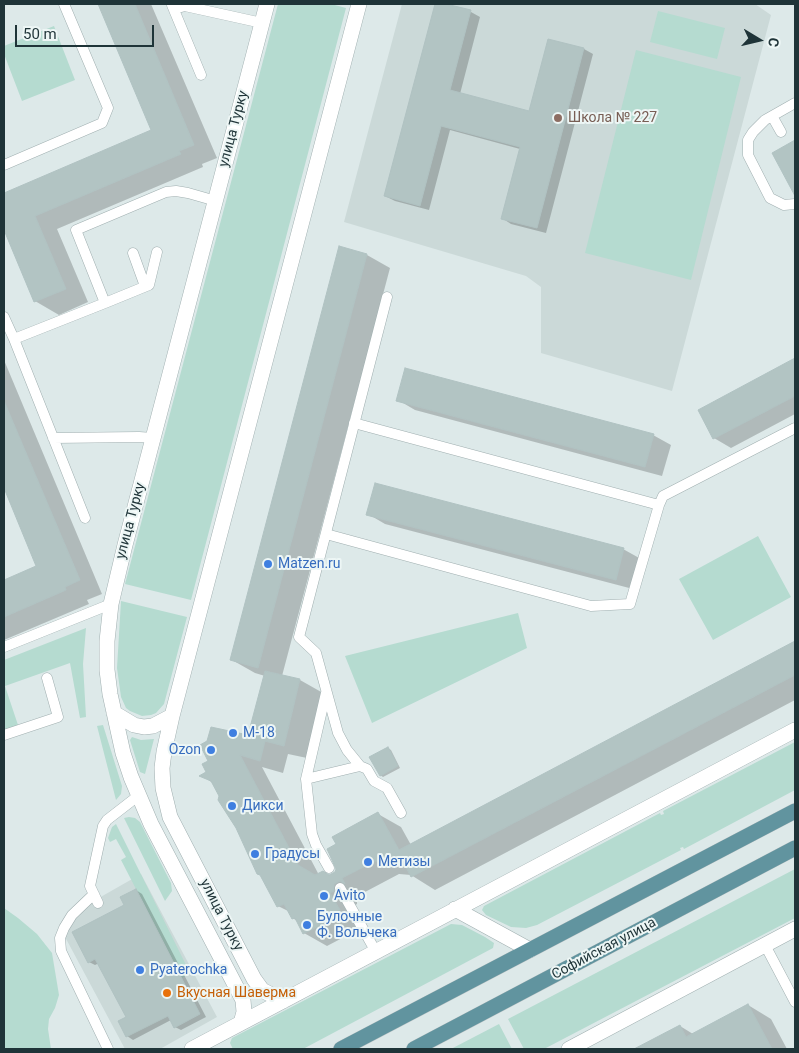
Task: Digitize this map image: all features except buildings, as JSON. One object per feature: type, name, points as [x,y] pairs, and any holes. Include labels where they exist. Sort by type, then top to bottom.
[{"type":"main road","points":[[341,1049],[795,811]]},
{"type":"main road","name":"Софийская улица","points":[[414,1049],[795,848]]},
{"type":"street","name":"улица Турку","points":[[241,1023],[244,1012],[243,1000],[138,796],[123,753],[114,713],[107,670],[107,641],[111,604],[267,4]]},
{"type":"street","name":"улица Турку","points":[[282,1002],[262,990],[254,979],[170,817],[163,788],[162,768],[172,716],[359,4]]},
{"type":"street","points":[[114,713],[134,724],[144,727],[153,726],[172,716]]},
{"type":"street","points":[[192,1049],[795,730]]},
{"type":"street","points":[[455,909],[530,950]]},
{"type":"street","points":[[569,1049],[795,929]]},
{"type":"lane","points":[[4,165],[102,123],[108,108],[64,4]]},
{"type":"lane","points":[[201,75],[173,6],[185,6],[262,23]]},
{"type":"lane","points":[[795,104],[765,120],[748,140],[748,155],[770,198],[784,205],[795,204]]},
{"type":"lane","points":[[772,116],[781,132]]},
{"type":"lane","points":[[105,302],[76,230],[166,192],[188,193],[216,201]]},
{"type":"lane","points":[[14,339],[149,285],[157,252]]},
{"type":"lane","points":[[133,254],[145,286]]},
{"type":"lane","points":[[387,296],[299,637],[316,653],[338,733],[347,750],[360,766],[367,770],[374,781],[387,788],[401,813]]},
{"type":"lane","points":[[4,317],[84,518]]},
{"type":"lane","points":[[354,423],[659,505]]},
{"type":"lane","points":[[326,534],[591,606],[630,604],[663,496],[795,428]]},
{"type":"lane","points":[[53,438],[153,438]]},
{"type":"lane","points":[[4,647],[111,604]]},
{"type":"lane","points":[[4,735],[58,716],[47,678]]},
{"type":"lane","points":[[327,691],[306,779],[312,834],[329,868]]},
{"type":"lane","points":[[306,779],[360,766]]},
{"type":"lane","points":[[108,1049],[60,951],[60,938],[72,915],[96,898],[90,886],[103,826],[107,820],[138,796]]},
{"type":"lane","points":[[340,888],[376,952]]},
{"type":"lane","points":[[765,945],[795,1002]]},
{"type":"shaded area","name":"Школа № 227","points":[[402,4],[755,4],[771,15],[672,391],[541,353],[541,287],[526,276],[344,222]]},
{"type":"shaded area","points":[[141,874],[217,1017],[160,1049],[125,1049],[64,935],[76,911]]},
{"type":"green space","points":[[278,4],[331,4],[346,8],[191,600],[125,584]]},
{"type":"green space","points":[[658,11],[725,28],[717,59],[650,42]]},
{"type":"green space","points":[[54,26],[75,80],[22,101],[4,54],[4,46]]},
{"type":"green space","points":[[636,50],[741,77],[691,280],[585,253]]},
{"type":"green space","points":[[758,536],[791,597],[713,640],[679,579]]},
{"type":"green space","points":[[121,601],[187,617],[164,704],[156,713],[151,715],[142,716],[130,711],[126,708],[121,697],[117,668]]},
{"type":"green space","points":[[518,613],[527,648],[372,723],[345,656]]},
{"type":"green space","points":[[86,628],[83,664],[86,717],[80,718],[70,663],[5,686],[18,725],[4,730],[4,660]]},
{"type":"green space","points":[[103,725],[122,786],[121,794],[116,800],[97,726]]},
{"type":"green space","points":[[132,737],[141,740],[154,739],[145,774],[140,772],[130,740]]},
{"type":"green space","points":[[795,742],[795,790],[684,849],[683,847],[680,848],[681,850],[537,925],[526,928],[511,927],[486,915],[482,910],[484,906],[660,813],[661,815],[664,814],[663,811]]},
{"type":"green space","points":[[124,818],[135,818],[140,822],[171,883],[172,891],[165,901]]},
{"type":"green space","points":[[116,824],[190,973],[182,978],[121,860],[126,857],[116,839],[110,842],[108,838],[112,827]]},
{"type":"green space","points":[[795,869],[795,918],[544,1049],[524,1049],[508,1019]]},
{"type":"green space","points":[[4,908],[37,934],[52,953],[59,995],[49,1019],[48,1029],[51,1049],[4,1049]]},
{"type":"green space","points":[[451,924],[462,925],[485,937],[494,943],[493,948],[303,1049],[233,1049],[230,1043],[232,1038]]},
{"type":"green space","points":[[499,1024],[512,1049],[451,1049]]},
{"type":"place","name":"Школа № 227","points":[[558,118]]},
{"type":"place","name":"Matzen.ru","points":[[268,564]]},
{"type":"place","name":"M-18","points":[[233,733]]},
{"type":"place","name":"Ozon","points":[[211,750]]},
{"type":"place","name":"Дикси","points":[[232,806]]},
{"type":"place","name":"Градусы","points":[[255,854]]},
{"type":"place","name":"Метизы","points":[[368,862]]},
{"type":"place","name":"Avito","points":[[324,896]]},
{"type":"place","name":"Булочные Ф. Вольчека","points":[[307,925]]},
{"type":"place","name":"Pyaterochka","points":[[140,970]]},
{"type":"place","name":"Вкусная Шаверма","points":[[167,993]]}]
